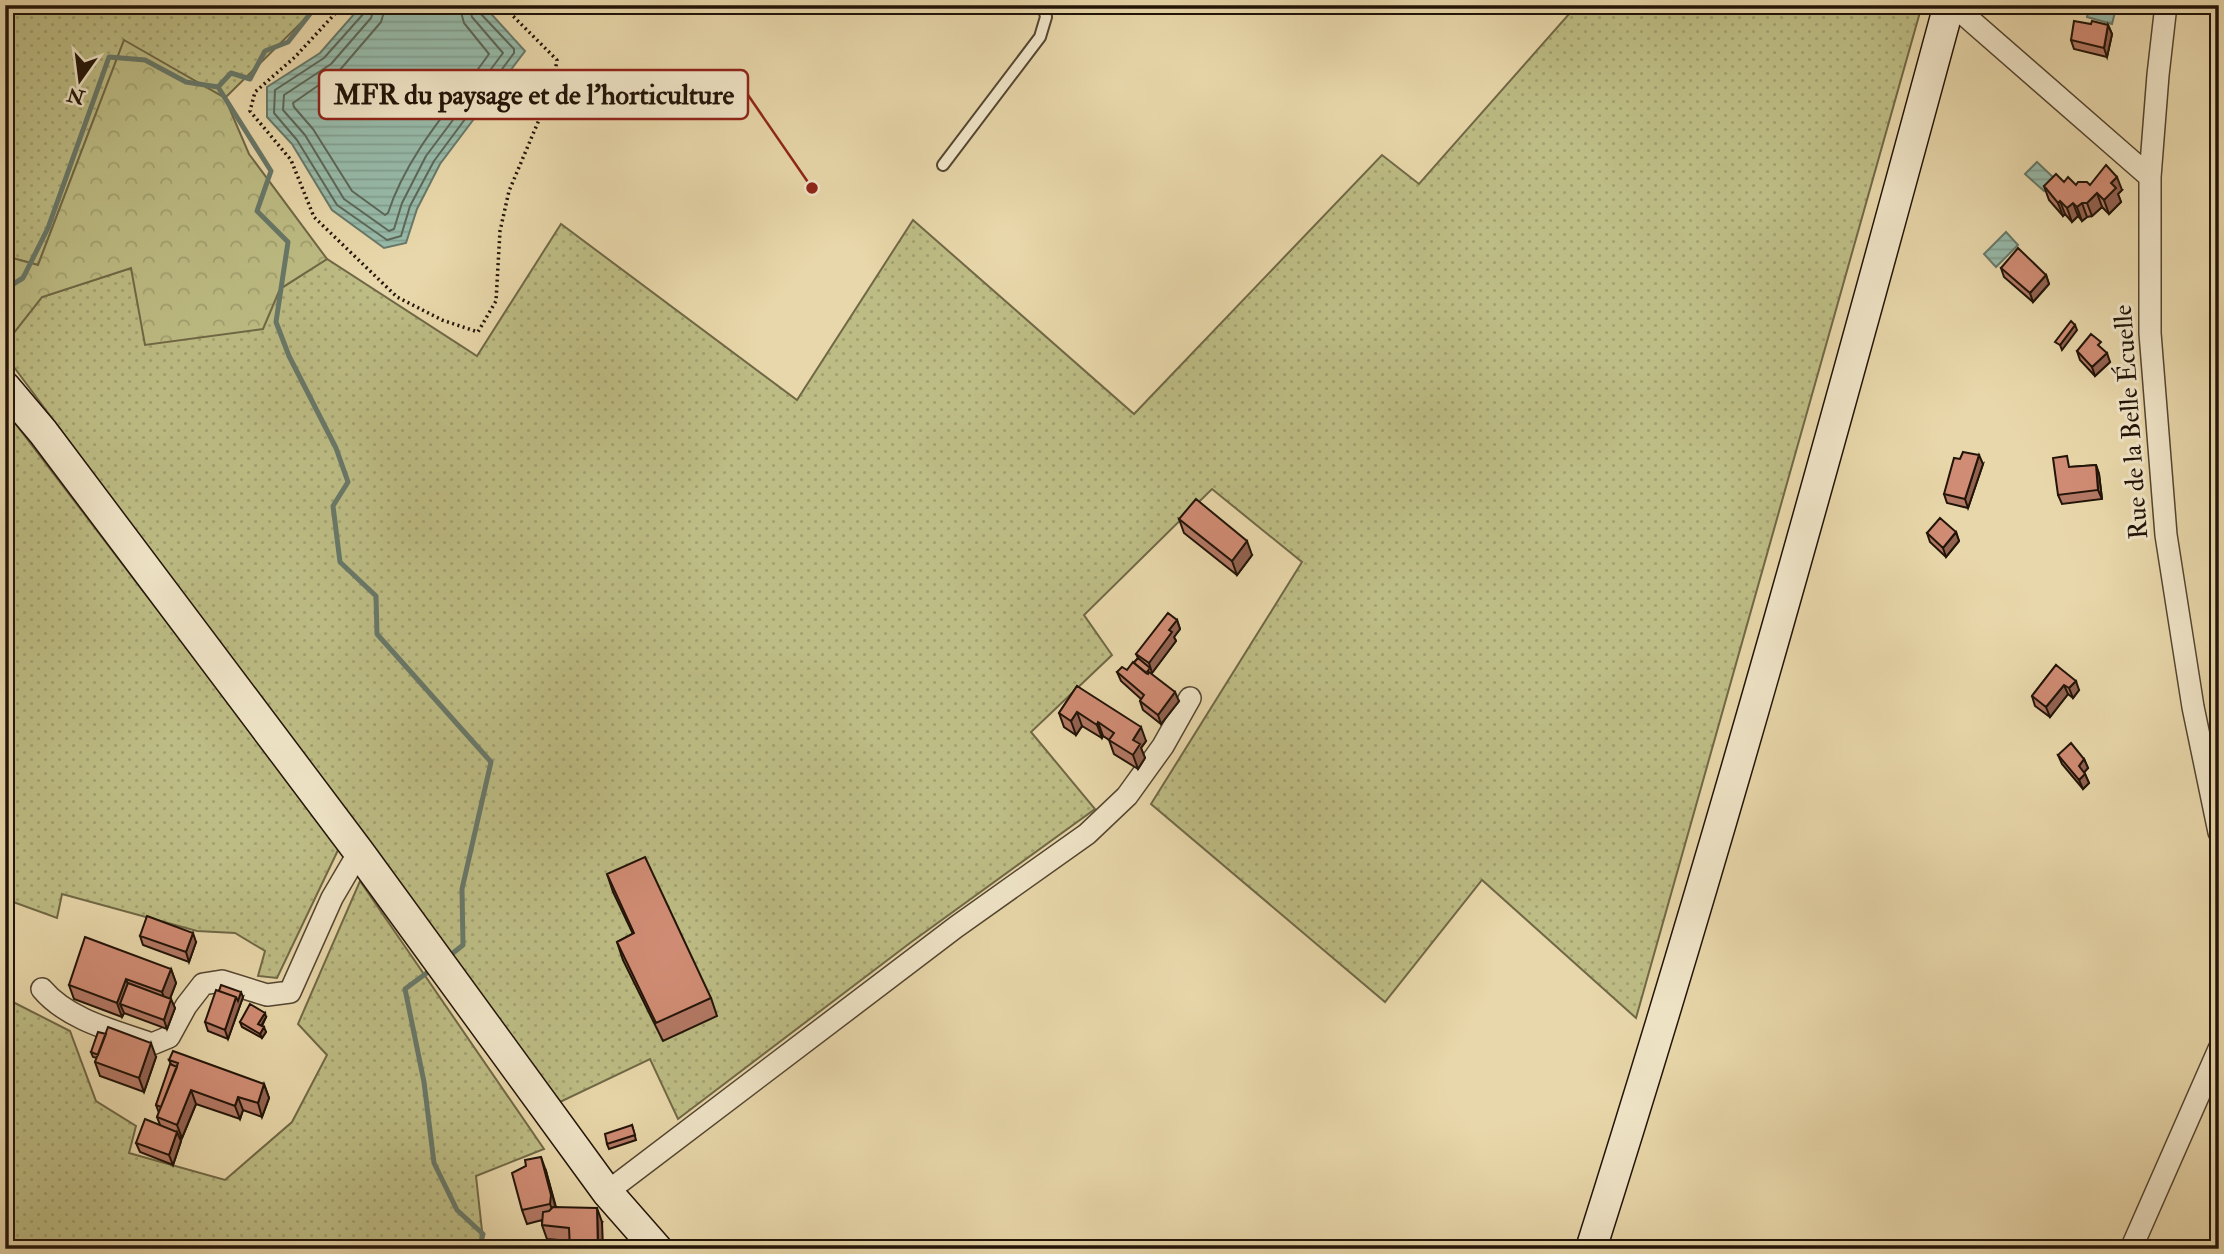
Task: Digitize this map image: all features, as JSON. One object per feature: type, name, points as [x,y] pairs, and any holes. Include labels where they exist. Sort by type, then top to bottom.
[{"type":"main road","points":[[1591,1249],[1724,816],[1808,524],[1951,5]]},
{"type":"main road","points":[[5,387],[52,443],[359,852],[607,1192],[657,1249]]},
{"type":"street","points":[[1951,5],[2150,177]]},
{"type":"street","name":"Rue de la Belle Écuelle","points":[[2166,5],[2150,177],[2150,333],[2166,536],[2193,707],[2219,832]]},
{"type":"street","points":[[607,1192],[956,927],[1087,834],[1127,796],[1163,746],[1190,698]]},
{"type":"street","points":[[42,989],[54,1003],[97,1024],[152,1044],[169,1037],[186,1006],[203,984],[222,981],[267,995],[290,992],[332,898],[359,852]]},
{"type":"street","points":[[2130,1249],[2219,1049]]},
{"type":"lane","points":[[943,165],[1040,37],[1045,17],[1043,5]]},
{"type":"path","points":[[343,5],[295,57],[255,92],[250,111],[291,160],[314,217],[397,297],[442,320],[478,332],[496,301],[500,231],[509,191],[552,89],[557,60],[502,5]]},
{"type":"green space","points":[[5,5],[319,5],[225,98],[124,41],[38,265],[5,256]]},
{"type":"green space","points":[[1577,5],[1922,5],[1636,1018],[1482,880],[1385,1002],[1151,804],[1302,562],[1212,489],[1084,615],[1112,655],[1031,732],[1095,809],[910,943],[678,1119],[650,1059],[560,1102],[5,355],[5,344],[42,297],[131,268],[280,289],[327,259],[477,356],[561,224],[797,400],[913,220],[1134,414],[1382,155],[1419,184]]},
{"type":"green space","points":[[124,40],[225,98],[249,154],[327,259],[280,289],[263,329],[145,345],[131,268],[42,297],[5,344],[5,256],[38,265]]},
{"type":"green space","points":[[5,410],[339,848],[277,978],[258,976],[265,951],[235,933],[197,931],[62,894],[57,918],[5,899]]},
{"type":"green space","points":[[360,881],[544,1149],[476,1176],[484,1249],[5,1249],[5,998],[70,1031],[96,1101],[136,1126],[129,1153],[225,1180],[292,1122],[327,1055],[298,1024]]},
{"type":"water","points":[[362,5],[483,5],[525,51],[440,164],[417,209],[406,243],[384,248],[332,210],[292,144],[267,117],[267,87],[320,53]]},
{"type":"water","points":[[2090,5],[2115,12],[2112,24],[2087,17]]},
{"type":"water","points":[[2037,162],[2055,179],[2044,191],[2025,174]]},
{"type":"water","points":[[2006,232],[2018,245],[1996,267],[1984,254]]},
{"type":"building","points":[[2074,21],[2091,24],[2092,21],[2108,25],[2104,48],[2071,40]]},
{"type":"building","points":[[2106,165],[2117,177],[2111,183],[2116,188],[2104,200],[2097,193],[2087,203],[2077,207],[2073,203],[2067,208],[2060,201],[2058,203],[2044,186],[2056,174],[2064,182],[2068,177],[2076,185],[2078,182],[2087,182],[2090,185]]},
{"type":"building","points":[[2018,248],[2046,275],[2030,293],[2001,268]]},
{"type":"building","points":[[2071,321],[2075,325],[2060,345],[2055,342]]},
{"type":"building","points":[[2091,334],[2101,342],[2098,345],[2107,353],[2092,367],[2077,351]]},
{"type":"building","points":[[2212,361],[2219,361],[2219,386],[2213,385]]},
{"type":"building","points":[[1963,452],[1979,455],[1965,499],[1944,494],[1954,458],[1960,459]]},
{"type":"building","points":[[2067,456],[2069,467],[2096,465],[2098,490],[2058,495],[2053,458]]},
{"type":"building","points":[[1196,499],[1247,541],[1232,561],[1179,519]]},
{"type":"building","points":[[1940,518],[1956,532],[1943,548],[1927,533]]},
{"type":"building","points":[[1168,613],[1177,620],[1169,630],[1172,632],[1149,663],[1136,654]]},
{"type":"building","points":[[1138,658],[1150,668],[1146,673],[1134,663]]},
{"type":"building","points":[[1133,662],[1175,692],[1158,715],[1140,701],[1144,695],[1117,672],[1122,667],[1127,670]]},
{"type":"building","points":[[2056,665],[2076,681],[2069,688],[2064,685],[2046,707],[2032,696]]},
{"type":"building","points":[[1077,686],[1141,727],[1133,740],[1140,744],[1133,755],[1109,740],[1114,733],[1098,722],[1097,725],[1077,712],[1071,721],[1059,713]]},
{"type":"building","points":[[2071,743],[2084,759],[2079,766],[2085,774],[2079,780],[2058,755]]},
{"type":"building","points":[[645,857],[711,998],[656,1023],[617,942],[634,933],[607,874]]},
{"type":"building","points":[[147,916],[193,933],[186,952],[140,936]]},
{"type":"building","points":[[85,937],[171,969],[162,992],[126,979],[117,1003],[69,985]]},
{"type":"building","points":[[128,983],[171,999],[164,1020],[120,1004]]},
{"type":"building","points":[[221,985],[241,992],[238,1001],[236,997],[219,991]]},
{"type":"building","points":[[216,990],[236,997],[225,1030],[205,1022]]},
{"type":"building","points":[[250,1004],[265,1013],[258,1024],[264,1027],[260,1034],[240,1022]]},
{"type":"building","points":[[108,1027],[151,1043],[139,1078],[95,1062]]},
{"type":"building","points":[[98,1032],[106,1034],[98,1055],[91,1052]]},
{"type":"building","points":[[173,1051],[264,1084],[258,1103],[238,1097],[235,1106],[191,1090],[177,1125],[157,1117],[178,1063],[169,1060]]},
{"type":"building","points":[[170,1064],[177,1067],[161,1107],[156,1105]]},
{"type":"building","points":[[145,1119],[177,1132],[169,1155],[136,1143]]},
{"type":"building","points":[[632,1125],[635,1135],[607,1144],[605,1134]]},
{"type":"building","points":[[541,1157],[551,1195],[550,1204],[522,1210],[512,1173],[526,1166],[525,1160]]},
{"type":"building","points":[[553,1207],[597,1208],[598,1249],[570,1249],[569,1228],[542,1225],[543,1212]]},
{"type":"building","points":[[2136,1241],[2154,1249],[2133,1249]]},
{"type":"waterway","points":[[218,87],[231,73],[250,79],[265,51],[288,42],[317,5]]},
{"type":"waterway","points":[[5,289],[23,278],[48,228],[109,57],[145,60],[186,82],[218,87],[271,171],[257,211],[288,242],[276,322],[289,356],[336,448],[348,482],[333,506],[340,562],[376,596],[377,634],[491,762],[462,889],[463,945],[448,957]]},
{"type":"waterway","points":[[5,325],[12,343]]},
{"type":"waterway","points":[[432,969],[405,989],[424,1082],[434,1163],[457,1210],[483,1234],[479,1249]]},
{"type":"place","name":"MFR du paysage et de l'horticulture","points":[[812,188]]}]
